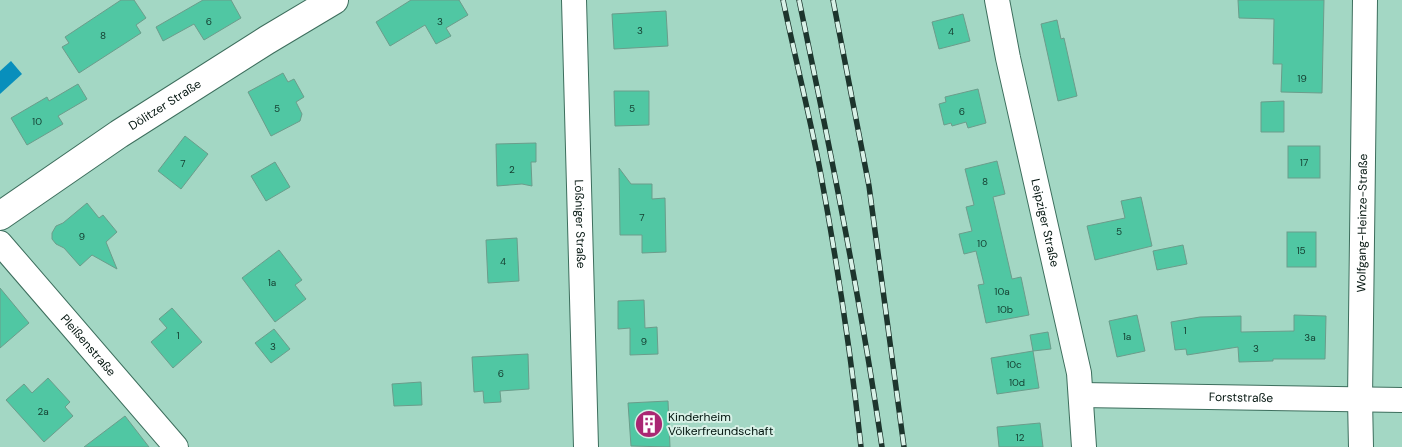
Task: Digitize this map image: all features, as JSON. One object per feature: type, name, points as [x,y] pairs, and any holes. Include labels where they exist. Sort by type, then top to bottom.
[{"type":"main road","name":"Dölitzer Straße","points":[[0,216],[119,134],[334,0]]},
{"type":"street","name":"Lößniger Straße","points":[[574,0],[586,447]]},
{"type":"street","name":"Leipziger Straße","points":[[997,0],[1008,58],[1079,373],[1084,447]]},
{"type":"street","name":"Wolfgang-Heinze-Straße","points":[[1361,447],[1365,0]]},
{"type":"street","name":"Pleißenstraße","points":[[0,242],[176,447]]},
{"type":"street","name":"Forststraße","points":[[1081,395],[1402,400]]},
{"type":"water","points":[[11,61],[22,74],[0,94],[0,71]]},
{"type":"building","points":[[121,0],[134,0],[146,18],[136,25],[141,33],[79,73],[62,47],[69,43],[65,37]]},
{"type":"building","points":[[203,0],[231,0],[241,18],[204,40],[194,24],[163,41],[156,27]]},
{"type":"building","points":[[411,0],[459,0],[468,15],[446,28],[451,36],[436,44],[425,25],[390,46],[376,22]]},
{"type":"building","points":[[1238,0],[1324,0],[1322,93],[1281,92],[1282,64],[1273,64],[1274,19],[1239,18]]},
{"type":"building","points":[[666,11],[668,46],[614,49],[612,14]]},
{"type":"building","points":[[963,14],[970,41],[939,49],[932,22]]},
{"type":"building","points":[[1057,20],[1061,39],[1064,38],[1077,96],[1058,101],[1041,24]]},
{"type":"building","points":[[283,73],[288,82],[294,79],[304,97],[296,102],[302,114],[300,121],[271,136],[248,92]]},
{"type":"building","points":[[78,84],[87,99],[58,116],[63,124],[27,145],[11,118],[47,97],[49,101]]},
{"type":"building","points":[[978,89],[986,123],[968,128],[966,122],[952,126],[951,123],[944,125],[939,104],[946,102],[945,97]]},
{"type":"building","points":[[614,91],[649,91],[649,125],[615,126]]},
{"type":"building","points":[[1284,101],[1284,132],[1261,132],[1261,102]]},
{"type":"building","points":[[185,136],[208,154],[181,189],[158,171]]},
{"type":"building","points":[[536,143],[536,162],[531,162],[532,186],[522,184],[497,186],[496,144]]},
{"type":"building","points":[[1288,146],[1320,146],[1320,178],[1288,178]]},
{"type":"building","points":[[997,161],[1005,194],[993,197],[1012,279],[1021,277],[1029,315],[986,323],[978,285],[984,284],[976,251],[964,254],[959,234],[972,231],[966,207],[974,205],[965,169]]},
{"type":"building","points":[[275,162],[290,187],[266,201],[251,176]]},
{"type":"building","points":[[619,168],[631,184],[652,184],[652,199],[665,198],[666,252],[642,253],[642,235],[620,235]]},
{"type":"building","points":[[1141,197],[1152,246],[1095,260],[1087,226],[1125,218],[1121,201]]},
{"type":"building","points":[[87,203],[99,218],[103,215],[117,232],[106,242],[117,269],[92,255],[80,266],[64,248],[56,244],[52,239],[52,233],[56,226],[63,223]]},
{"type":"building","points":[[1287,232],[1316,232],[1316,267],[1287,267]]},
{"type":"building","points":[[517,238],[519,281],[488,283],[486,240]]},
{"type":"building","points":[[1183,245],[1187,264],[1157,270],[1153,251]]},
{"type":"building","points":[[279,250],[302,280],[295,285],[306,299],[275,322],[242,278]]},
{"type":"building","points":[[0,288],[29,323],[0,348]]},
{"type":"building","points":[[644,300],[645,328],[657,327],[658,354],[630,355],[630,328],[618,329],[618,301]]},
{"type":"building","points":[[172,308],[202,342],[173,368],[151,342],[167,328],[159,319]]},
{"type":"building","points":[[1137,315],[1145,351],[1117,357],[1109,321]]},
{"type":"building","points":[[1294,315],[1326,316],[1325,359],[1273,359],[1273,361],[1239,362],[1238,347],[1187,355],[1186,349],[1175,350],[1171,322],[1200,317],[1241,316],[1241,332],[1294,331]]},
{"type":"building","points":[[274,329],[290,349],[271,363],[255,343]]},
{"type":"building","points":[[1048,332],[1051,349],[1033,351],[1030,335]]},
{"type":"building","points":[[1033,351],[1039,388],[997,394],[991,358]]},
{"type":"building","points":[[528,354],[529,389],[500,391],[501,402],[484,403],[483,391],[474,392],[472,357]]},
{"type":"building","points":[[48,378],[70,402],[65,407],[73,416],[44,442],[6,400],[24,384],[32,393]]},
{"type":"building","points":[[421,382],[422,405],[394,406],[392,384]]},
{"type":"building","name":"Kinderheim Völkerfreundschaft","points":[[668,401],[670,447],[631,446],[628,403]]},
{"type":"building","points":[[125,416],[149,447],[84,447]]},
{"type":"building","points":[[1040,423],[1043,447],[999,447],[997,427]]},
{"type":"railway","points":[[783,0],[820,170],[838,274],[861,447]]},
{"type":"railway","points":[[799,0],[844,223],[882,447]]},
{"type":"railway","points":[[833,0],[869,186],[904,447]]},
{"type":"place","name":"Kinderheim Völkerfreundschaft","points":[[649,424]]}]
